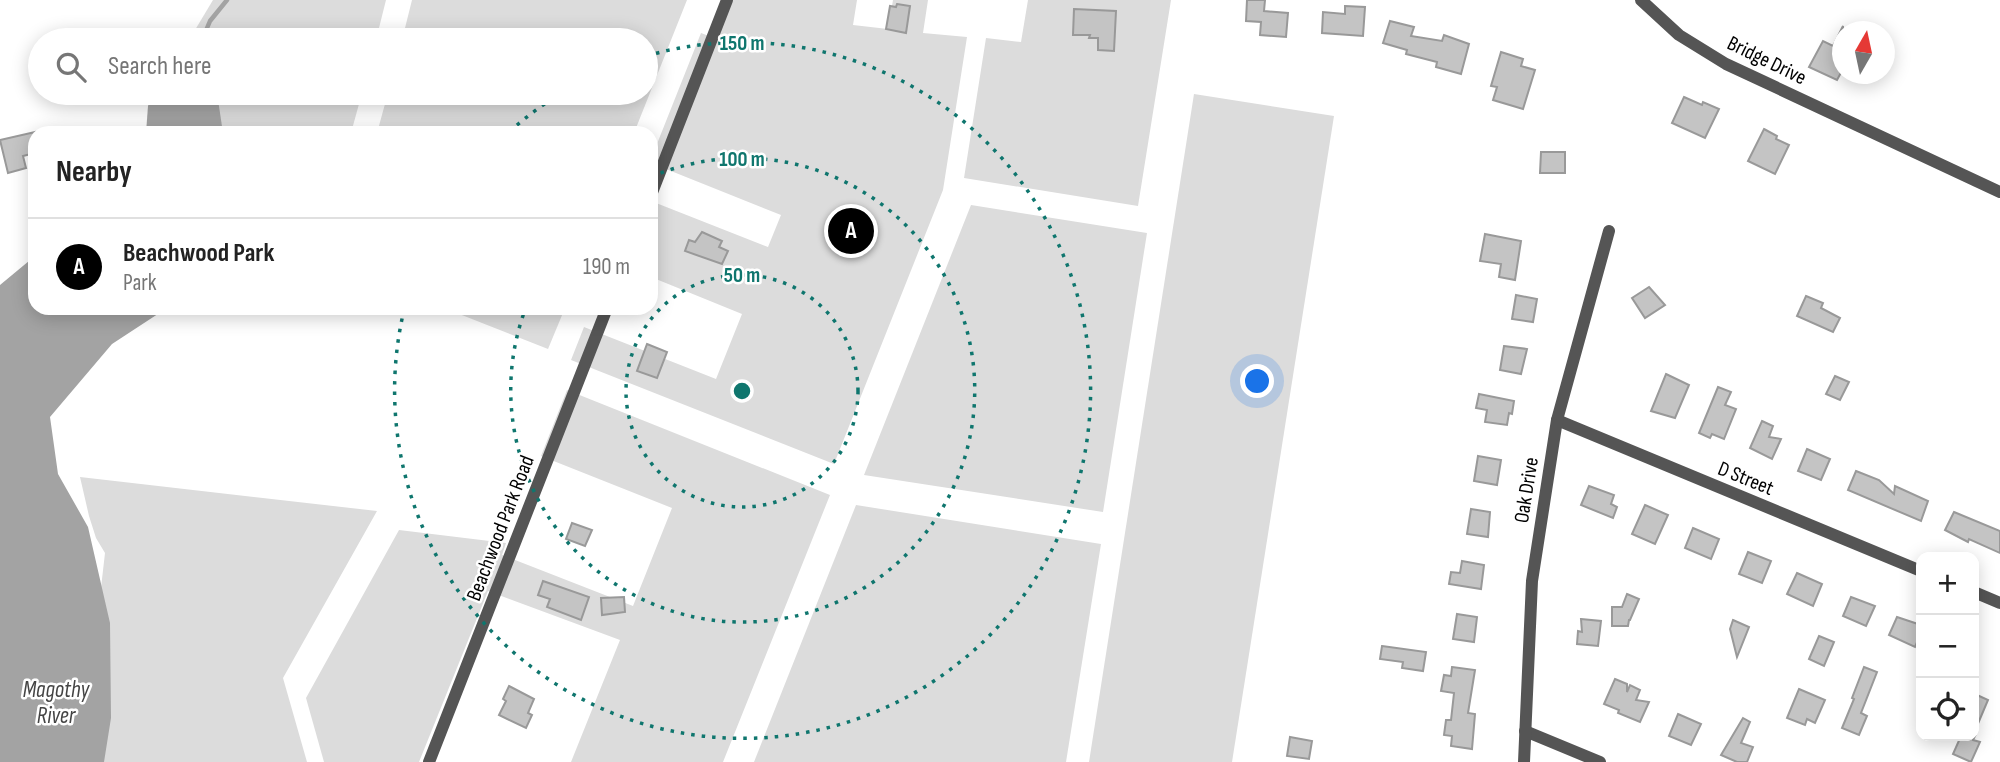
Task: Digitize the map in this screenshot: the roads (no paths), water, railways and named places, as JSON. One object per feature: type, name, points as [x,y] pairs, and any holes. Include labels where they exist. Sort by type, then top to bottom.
[{"type":"street","points":[[658,177],[727,0]]},
{"type":"street","name":"Bridge Drive","points":[[1641,0],[1679,34],[1726,64],[2000,191]]},
{"type":"street","name":"Oak Drive","points":[[1524,762],[1532,581],[1557,420],[1609,231]]},
{"type":"street","name":"Beachwood Park Road","points":[[429,762],[604,315]]},
{"type":"street","name":"D Street","points":[[1557,420],[1916,569]]},
{"type":"street","points":[[1979,594],[2000,603]]},
{"type":"street","points":[[1525,731],[1600,762]]},
{"type":"water","points":[[219,105],[222,126],[147,126],[148,106]]},
{"type":"water","name":"Magothy River","points":[[28,262],[28,315],[156,315],[112,344],[50,417],[58,474],[88,527],[110,623],[111,718],[104,762],[0,762],[0,285]]},
{"type":"waterway","points":[[207,28],[227,0]]},
{"type":"place","name":"Beachwood Park","points":[[851,231]]}]
